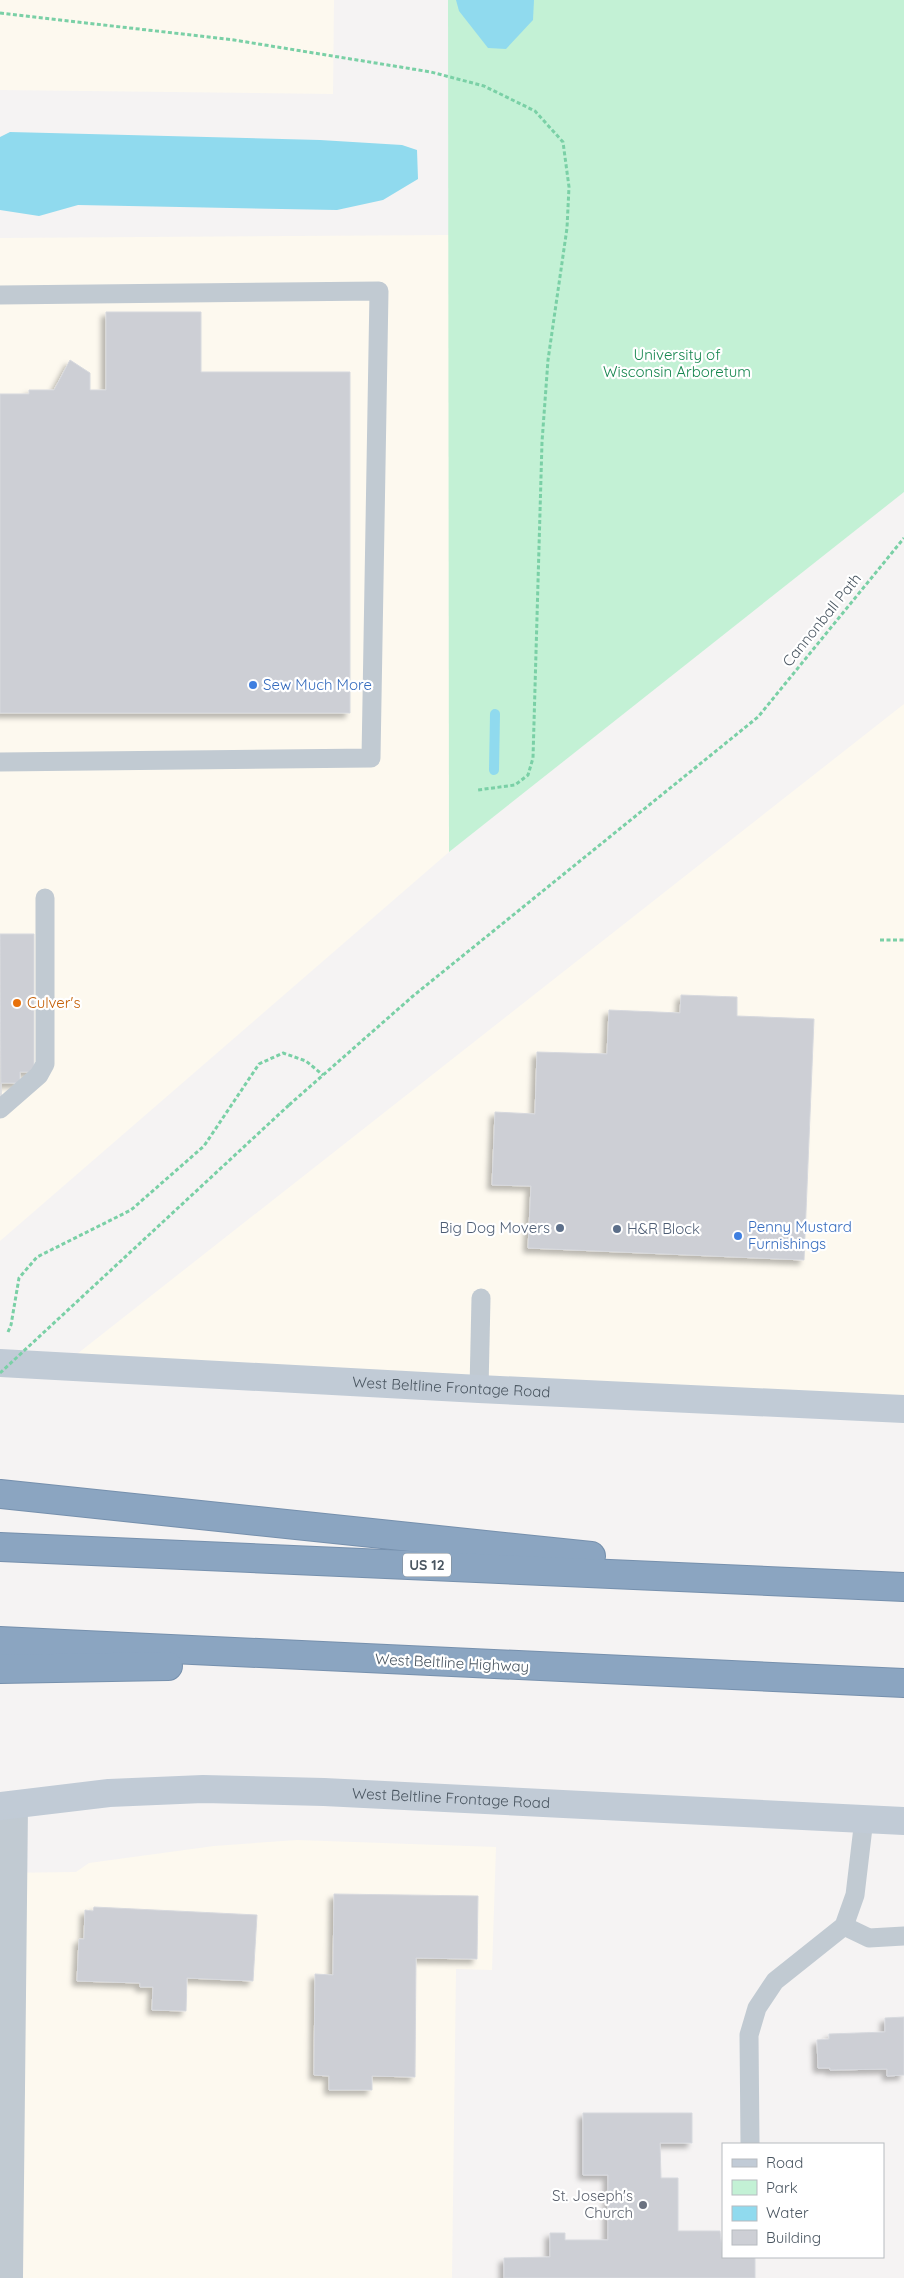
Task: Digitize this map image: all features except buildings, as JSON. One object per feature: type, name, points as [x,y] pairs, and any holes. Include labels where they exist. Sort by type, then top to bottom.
[{"type":"highway","points":[[0,1494],[853,1584]]},
{"type":"highway","name":"US 12","points":[[0,1547],[904,1587]]},
{"type":"highway","name":"West Beltline Highway","points":[[0,1641],[416,1662],[904,1683]]},
{"type":"highway","points":[[0,1669],[416,1662]]},
{"type":"street","name":"West Beltline Frontage Road","points":[[0,1363],[478,1389],[904,1409]]},
{"type":"street","name":"West Beltline Frontage Road","points":[[7,1805],[108,1793],[203,1789],[324,1792],[904,1821]]},
{"type":"street","points":[[7,1805],[9,2278]]},
{"type":"lane","points":[[0,296],[379,291],[371,758],[0,762]]},
{"type":"lane","points":[[0,1108],[40,1076],[45,1064],[45,898]]},
{"type":"lane","points":[[478,1389],[481,1298]]},
{"type":"lane","points":[[750,2143],[749,2035],[757,2008],[775,1981],[844,1926],[855,1895],[864,1819]]},
{"type":"lane","points":[[844,1926],[869,1938],[904,1936]]},
{"type":"path","points":[[0,13],[234,40],[431,72],[484,86],[535,111],[563,142],[569,186],[567,228],[548,360],[542,442],[533,758],[528,775],[514,785],[478,790]]},
{"type":"path","name":"Cannonball Path","points":[[0,1373],[289,1105],[413,996],[758,717],[904,538]]},
{"type":"path","points":[[880,940],[904,940]]},
{"type":"path","points":[[8,1334],[19,1278],[37,1257],[131,1210],[204,1146],[259,1064],[283,1053],[306,1061],[323,1076]]},
{"type":"shaded area","points":[[0,0],[334,0],[333,94],[0,90]]},
{"type":"shaded area","points":[[450,235],[449,852],[0,1241],[0,238]]},
{"type":"shaded area","points":[[904,704],[904,1409],[63,1365]]},
{"type":"shaded area","points":[[297,1840],[496,1847],[492,1970],[456,1969],[452,2278],[0,2278],[0,1873],[76,1872],[89,1863],[214,1846]]},
{"type":"green space","name":"University of Wisconsin Arboretum","points":[[448,0],[904,0],[904,492],[449,852]]},
{"type":"water","points":[[456,0],[534,0],[533,20],[506,49],[488,48],[459,11]]},
{"type":"water","points":[[10,132],[320,140],[402,145],[417,150],[418,179],[383,200],[337,210],[78,205],[39,216],[0,210],[0,137]]},
{"type":"waterway","points":[[494,770],[495,714]]},
{"type":"place","name":"Sew Much More","points":[[253,685]]},
{"type":"place","name":"Culver's","points":[[17,1003]]},
{"type":"place","name":"Big Dog Movers","points":[[560,1228]]},
{"type":"place","name":"H&R Block","points":[[617,1229]]},
{"type":"place","name":"Penny Mustard Furnishings","points":[[738,1236]]},
{"type":"place","name":"St. Joseph's Church","points":[[643,2205]]}]
